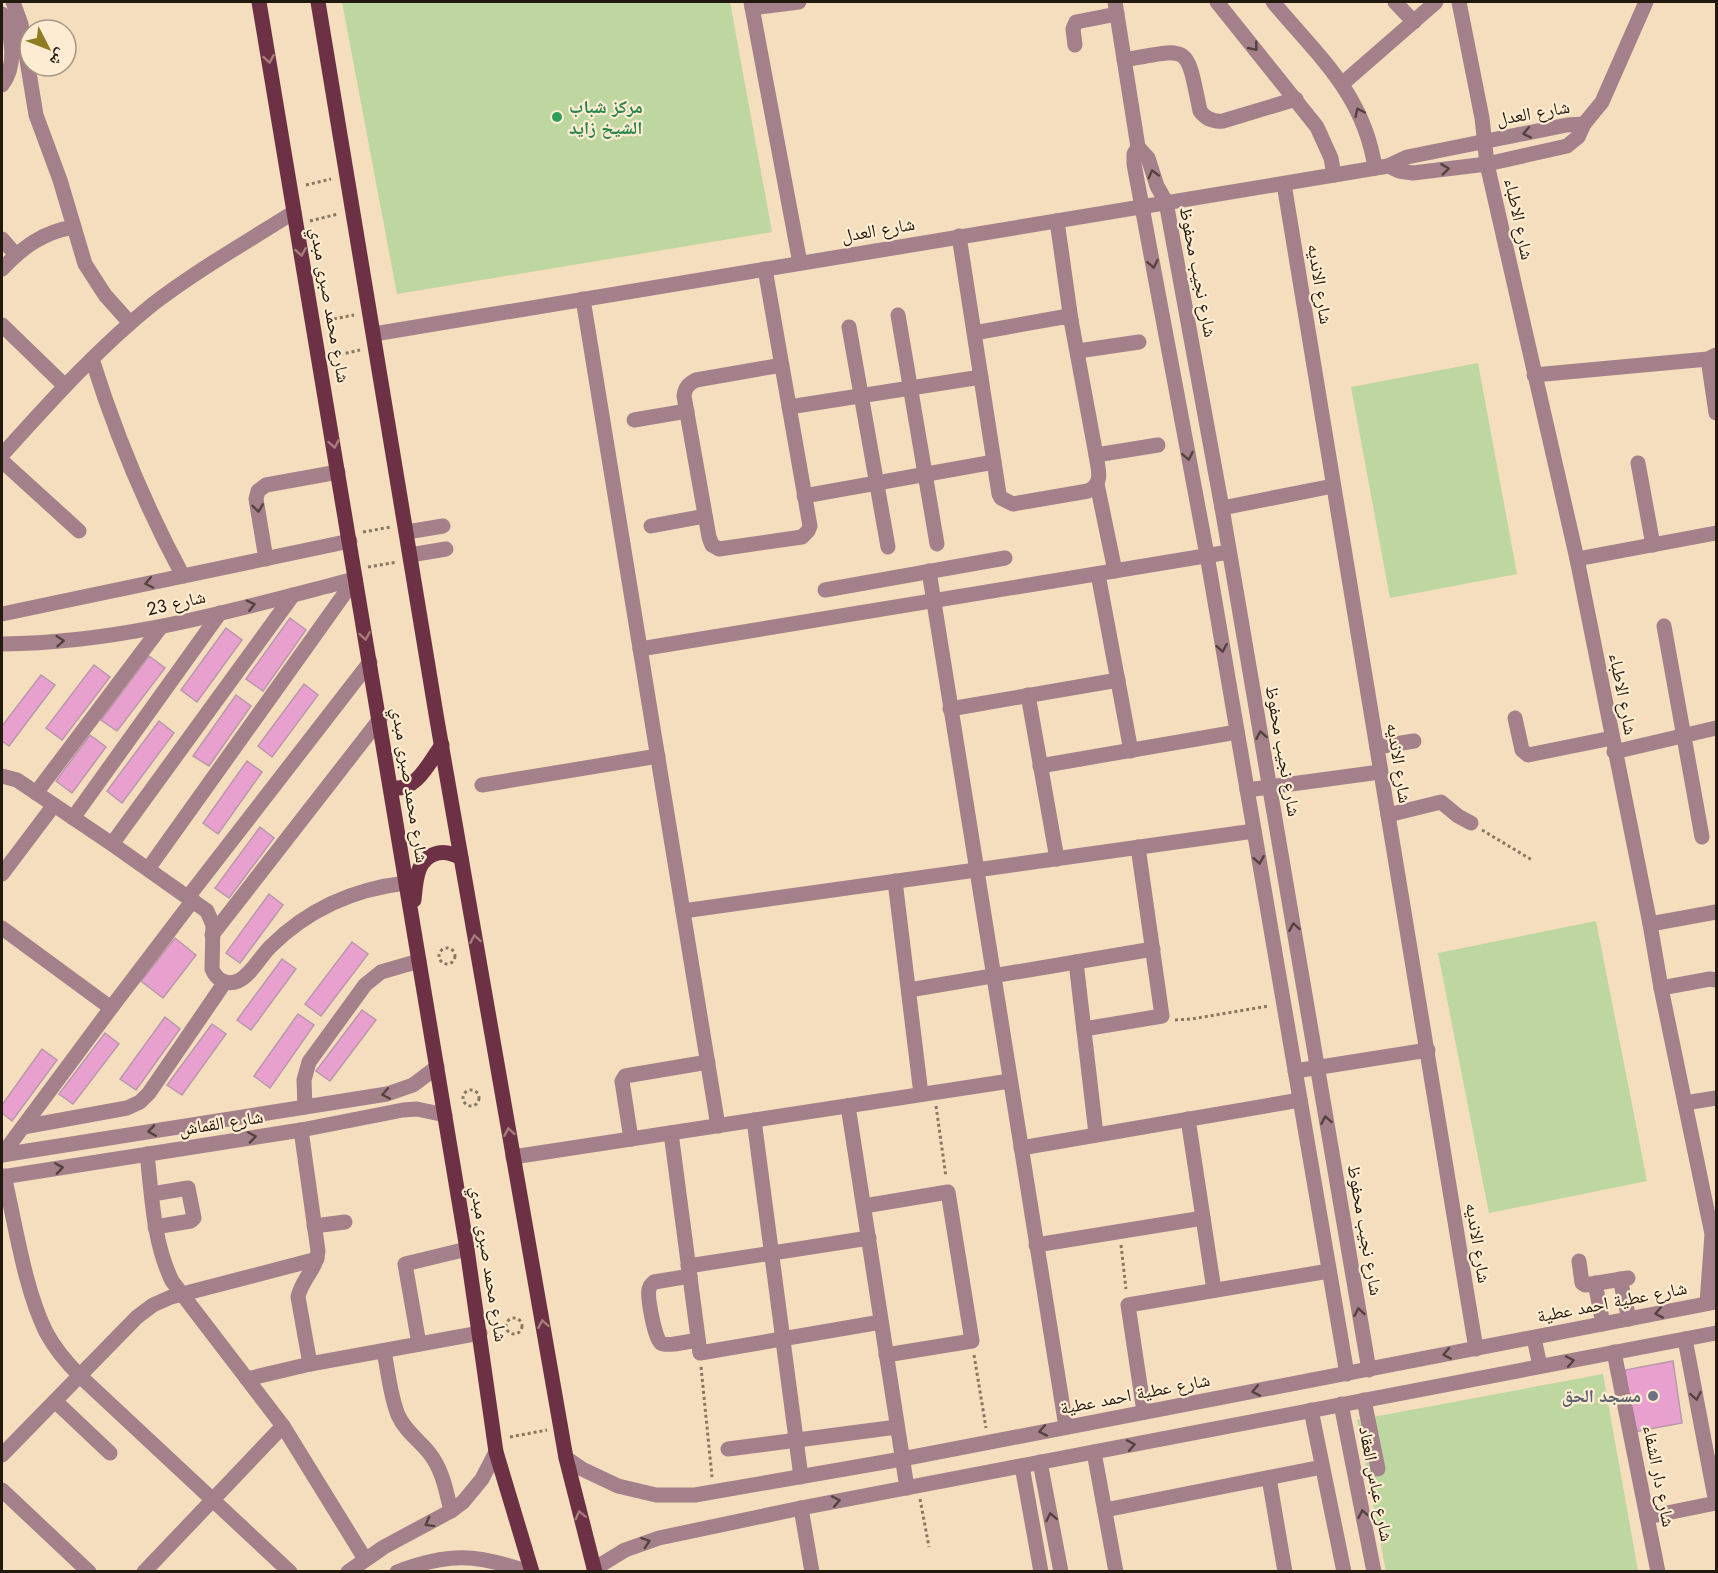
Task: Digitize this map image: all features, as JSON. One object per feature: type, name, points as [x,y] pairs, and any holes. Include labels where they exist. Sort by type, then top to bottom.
[{"type":"main road","name":"شارع محمد صبرى مبدي","points":[[259,2],[468,1249],[495,1446],[530,1572]]},
{"type":"main road","name":"شارع محمد صبرى مبدي","points":[[318,2],[513,1157],[566,1458],[594,1570]]},
{"type":"main road","points":[[392,788],[406,788],[413,783],[442,745]]},
{"type":"main road","points":[[412,916],[417,874],[427,858],[444,852],[461,858]]},
{"type":"street","points":[[13,2],[19,18]]},
{"type":"street","points":[[799,2],[752,5],[800,264]]},
{"type":"street","points":[[1217,2],[1317,126],[1326,142],[1334,175]]},
{"type":"street","points":[[1395,2],[1414,22]]},
{"type":"street","points":[[1342,84],[1436,2]]},
{"type":"street","name":"شارع الاطباء","points":[[1459,2],[1482,118],[1487,164],[1576,559],[1661,988],[1715,1236],[1712,1262],[1712,1303]]},
{"type":"street","points":[[1584,124],[1602,102],[1646,2]]},
{"type":"street","points":[[1280,4],[1353,100],[1381,167]]},
{"type":"street","points":[[1075,45],[1073,29],[1076,22],[1116,8]]},
{"type":"street","name":"شارع نجيب محفوظ","points":[[1116,8],[1138,147],[1133,159],[1207,555],[1347,1374]]},
{"type":"street","points":[[2,14],[18,51]]},
{"type":"street","points":[[1124,60],[1173,51],[1184,56],[1190,64],[1200,111],[1203,116],[1214,121],[1223,121],[1296,99]]},
{"type":"street","points":[[2,85],[18,58]]},
{"type":"street","points":[[30,78],[36,115],[60,180],[85,264],[105,295],[130,323]]},
{"type":"street","name":"شارع العدل","points":[[375,340],[583,299],[1381,167],[1407,157],[1567,125],[1584,124],[1578,137],[1568,146],[1487,164],[1413,173],[1381,167]]},
{"type":"street","name":"شارع نجيب محفوظ","points":[[1138,147],[1148,158],[1157,186],[1166,202],[1222,508],[1369,1370]]},
{"type":"street","name":"شارع الانديه","points":[[1284,184],[1476,1349]]},
{"type":"street","points":[[2,455],[65,386],[130,323],[180,285],[296,218]]},
{"type":"street","points":[[1057,221],[1071,320],[1096,455],[1099,477],[1097,484],[1115,571]]},
{"type":"street","points":[[2,269],[36,239],[55,231],[74,227]]},
{"type":"street","points":[[959,236],[1001,498],[1009,503],[1088,491],[1097,484]]},
{"type":"street","points":[[2,239],[16,255]]},
{"type":"street","points":[[765,269],[782,365],[804,496],[810,526],[805,534],[797,538],[719,549],[710,541],[685,391],[691,382],[782,365]]},
{"type":"street","points":[[583,299],[718,1126]]},
{"type":"street","points":[[898,315],[937,544]]},
{"type":"street","points":[[974,333],[1063,317],[1071,320]]},
{"type":"street","points":[[2,325],[65,386]]},
{"type":"street","points":[[849,327],[888,547]]},
{"type":"street","points":[[1078,351],[1139,342]]},
{"type":"street","points":[[92,359],[132,471],[160,533],[183,576]]},
{"type":"street","points":[[1534,375],[1714,359],[1716,412]]},
{"type":"street","points":[[789,407],[981,377]]},
{"type":"street","points":[[634,420],[687,411]]},
{"type":"street","points":[[1096,455],[1158,445]]},
{"type":"street","points":[[2,461],[79,531]]},
{"type":"street","points":[[804,496],[994,462]]},
{"type":"street","points":[[1638,464],[1653,545]]},
{"type":"street","points":[[267,559],[256,499],[258,491],[266,485],[338,472]]},
{"type":"street","points":[[1222,508],[1333,486]]},
{"type":"street","points":[[651,526],[705,516]]},
{"type":"street","points":[[406,528],[443,526]]},
{"type":"street","points":[[1576,559],[1716,533]]},
{"type":"street","name":"شارع 23","points":[[2,614],[267,559],[349,538]]},
{"type":"street","points":[[411,557],[446,549]]},
{"type":"street","points":[[640,649],[1229,552]]},
{"type":"street","points":[[825,590],[1005,558]]},
{"type":"street","points":[[928,571],[1066,1427]]},
{"type":"street","points":[[148,869],[355,574]]},
{"type":"street","name":"شارع 23","points":[[2,644],[98,638],[160,628],[292,595],[355,574]]},
{"type":"street","points":[[1098,574],[1131,751]]},
{"type":"street","points":[[112,844],[292,595]]},
{"type":"street","points":[[73,818],[219,613]]},
{"type":"street","points":[[1664,626],[1702,837]]},
{"type":"street","points":[[36,793],[160,628]]},
{"type":"street","points":[[2,1155],[370,662]]},
{"type":"street","points":[[950,709],[1118,680]]},
{"type":"street","points":[[1028,696],[1057,859]]},
{"type":"street","points":[[1515,718],[1522,750],[1528,755],[1684,735],[1716,728]]},
{"type":"street","points":[[212,936],[380,719]]},
{"type":"street","points":[[1041,766],[1237,732]]},
{"type":"street","points":[[1377,747],[1414,741]]},
{"type":"street","points":[[482,786],[658,756]]},
{"type":"street","points":[[1247,790],[1380,772]]},
{"type":"street","points":[[2,776],[17,780],[207,912],[211,918],[212,969],[214,975],[225,982],[232,983],[243,977],[284,933],[321,908],[362,891],[406,883]]},
{"type":"street","points":[[1388,815],[1441,802],[1471,823]]},
{"type":"street","points":[[2,874],[54,805]]},
{"type":"street","points":[[683,911],[1254,831]]},
{"type":"street","points":[[1084,1029],[1162,1016],[1138,848]]},
{"type":"street","points":[[895,882],[909,990],[927,1093]]},
{"type":"street","points":[[1650,924],[1716,912]]},
{"type":"street","points":[[2,928],[111,1008]]},
{"type":"street","points":[[909,990],[1153,949]]},
{"type":"street","points":[[305,1107],[304,1080],[309,1062],[365,986],[381,972],[420,961]]},
{"type":"street","points":[[1076,962],[1096,1134]]},
{"type":"street","points":[[1661,988],[1710,979],[1716,980]]},
{"type":"street","points":[[23,1127],[120,1110],[140,1102],[149,1093],[225,982]]},
{"type":"street","points":[[1295,1071],[1428,1050]]},
{"type":"street","points":[[631,1139],[622,1081],[625,1076],[708,1062]]},
{"type":"street","name":"شارع القماش","points":[[2,1155],[400,1091],[413,1085],[437,1067]]},
{"type":"street","points":[[513,1157],[1010,1080]]},
{"type":"street","points":[[1685,1104],[1716,1098]]},
{"type":"street","points":[[1021,1148],[1300,1100]]},
{"type":"street","points":[[848,1106],[902,1459],[912,1486]]},
{"type":"street","name":"شارع القماش","points":[[3,1177],[301,1130],[404,1110],[423,1110],[445,1115]]},
{"type":"street","points":[[1188,1119],[1214,1290]]},
{"type":"street","points":[[754,1120],[801,1477]]},
{"type":"street","points":[[301,1130],[317,1260],[301,1286],[298,1297],[310,1364]]},
{"type":"street","points":[[671,1133],[699,1346]]},
{"type":"street","points":[[147,1154],[155,1227],[165,1266],[180,1294],[283,1426],[365,1559]]},
{"type":"street","points":[[3,1177],[36,1310],[52,1342],[62,1356],[80,1376],[290,1572]]},
{"type":"street","points":[[152,1194],[188,1188],[194,1218],[191,1221],[155,1227]]},
{"type":"street","points":[[864,1206],[948,1192],[972,1341],[886,1355]]},
{"type":"street","points":[[1036,1245],[1203,1218]]},
{"type":"street","points":[[314,1226],[345,1222]]},
{"type":"street","points":[[869,1238],[771,1253],[689,1271],[654,1282],[650,1286],[649,1293],[656,1335],[659,1342],[664,1345],[699,1346],[783,1339],[881,1322]]},
{"type":"street","points":[[419,1344],[405,1264],[468,1249]]},
{"type":"street","points":[[2,1455],[137,1317],[162,1301],[180,1294],[317,1260]]},
{"type":"street","points":[[1579,1262],[1582,1283],[1585,1285],[1624,1278],[1629,1319]]},
{"type":"street","points":[[1144,1412],[1128,1305],[1329,1271]]},
{"type":"street","points":[[1595,1283],[1603,1324]]},
{"type":"street","name":"شارع عطية احمد عطية","points":[[566,1458],[599,1479],[636,1492],[676,1496],[714,1492],[902,1459],[1712,1303]]},
{"type":"street","points":[[594,1570],[625,1550],[659,1538],[912,1486],[1716,1332]]},
{"type":"street","points":[[247,1379],[310,1364],[480,1333]]},
{"type":"street","points":[[1534,1338],[1540,1366]]},
{"type":"street","points":[[1647,1517],[1716,1503],[1709,1429],[1685,1339]]},
{"type":"street","points":[[384,1351],[398,1414],[406,1429],[422,1444],[437,1464],[442,1474],[451,1511]]},
{"type":"street","name":"شارع دار الشفاء","points":[[1614,1352],[1658,1572]]},
{"type":"street","points":[[55,1401],[110,1453]]},
{"type":"street","points":[[1364,1401],[1378,1469]]},
{"type":"street","name":"شارع عباس العقاد","points":[[1341,1404],[1374,1572]]},
{"type":"street","points":[[1311,1410],[1344,1572]]},
{"type":"street","points":[[144,1572],[283,1426]]},
{"type":"street","points":[[728,1449],[897,1427]]},
{"type":"street","points":[[348,1572],[365,1559],[451,1511],[474,1491],[490,1466],[495,1446]]},
{"type":"street","points":[[1094,1452],[1116,1572]]},
{"type":"street","points":[[1040,1462],[1061,1572]]},
{"type":"street","points":[[1022,1466],[1041,1572]]},
{"type":"street","points":[[1105,1510],[1322,1467]]},
{"type":"street","points":[[1269,1478],[1285,1572]]},
{"type":"street","points":[[2,1490],[89,1572]]},
{"type":"street","points":[[801,1508],[808,1571]]},
{"type":"street","points":[[397,1572],[448,1557],[495,1561],[530,1572]]},
{"type":"path","points":[[291,189],[348,175]]},
{"type":"path","points":[[296,218],[353,210]]},
{"type":"path","points":[[313,323],[370,312]]},
{"type":"path","points":[[320,360],[375,340]]},
{"type":"path","points":[[349,538],[406,528]]},
{"type":"path","points":[[355,574],[411,557]]},
{"type":"path","points":[[1471,823],[1532,860]]},
{"type":"path","points":[[449,949],[453,951],[454,958],[450,964],[443,963],[440,961],[439,954],[449,949]]},
{"type":"path","points":[[1162,1016],[1184,1020],[1284,1004]]},
{"type":"path","points":[[472,1091],[476,1092],[477,1103],[466,1105],[463,1099],[465,1092],[472,1091]]},
{"type":"path","points":[[927,1093],[948,1192]]},
{"type":"path","points":[[1120,1232],[1128,1305]]},
{"type":"path","points":[[512,1318],[516,1319],[522,1324],[520,1331],[513,1334],[506,1327],[506,1323],[512,1318]]},
{"type":"path","points":[[972,1341],[988,1442]]},
{"type":"path","points":[[699,1346],[714,1492]]},
{"type":"path","points":[[495,1446],[561,1428]]},
{"type":"path","points":[[912,1486],[929,1547]]},
{"type":"green space","name":"مركز شباب الشيخ زايد","points":[[342,2],[730,2],[772,232],[397,294]]},
{"type":"green space","points":[[1478,363],[1517,574],[1390,598],[1351,387]]},
{"type":"green space","points":[[1596,921],[1647,1181],[1489,1213],[1438,953]]},
{"type":"green space","points":[[1603,1374],[1638,1571],[1386,1571],[1357,1420]]},
{"type":"building","points":[[290,618],[306,630],[263,691],[246,679]]},
{"type":"building","points":[[226,628],[242,640],[197,702],[181,690]]},
{"type":"building","points":[[149,656],[165,668],[117,731],[101,720]]},
{"type":"building","points":[[94,665],[110,677],[62,740],[46,728]]},
{"type":"building","points":[[41,675],[55,685],[9,746],[2,741],[2,726]]},
{"type":"building","points":[[304,684],[318,695],[272,757],[258,746]]},
{"type":"building","points":[[236,695],[251,706],[209,766],[193,756]]},
{"type":"building","points":[[159,721],[174,733],[122,803],[107,791]]},
{"type":"building","points":[[90,735],[106,747],[72,793],[56,781]]},
{"type":"building","points":[[247,761],[262,772],[218,834],[203,823]]},
{"type":"building","points":[[260,827],[274,838],[229,898],[215,888]]},
{"type":"building","points":[[269,894],[283,905],[240,963],[226,953]]},
{"type":"building","points":[[175,938],[196,955],[163,998],[141,981]]},
{"type":"building","points":[[352,942],[368,954],[321,1016],[305,1004]]},
{"type":"building","points":[[282,959],[296,969],[251,1030],[237,1020]]},
{"type":"building","points":[[362,1010],[376,1020],[330,1081],[316,1071]]},
{"type":"building","points":[[298,1014],[314,1025],[270,1088],[254,1076]]},
{"type":"building","points":[[165,1017],[180,1029],[136,1090],[120,1079]]},
{"type":"building","points":[[212,1024],[226,1034],[182,1095],[167,1085]]},
{"type":"building","points":[[105,1033],[119,1044],[73,1104],[59,1094]]},
{"type":"building","points":[[42,1049],[57,1060],[12,1121],[2,1113],[2,1105]]},
{"type":"building","name":"مسجد الحق","points":[[1673,1361],[1682,1423],[1633,1432],[1625,1370]]},
{"type":"place","name":"مركز شباب الشيخ زايد","points":[[557,117]]},
{"type":"place","name":"مسجد الحق","points":[[1653,1396]]}]
